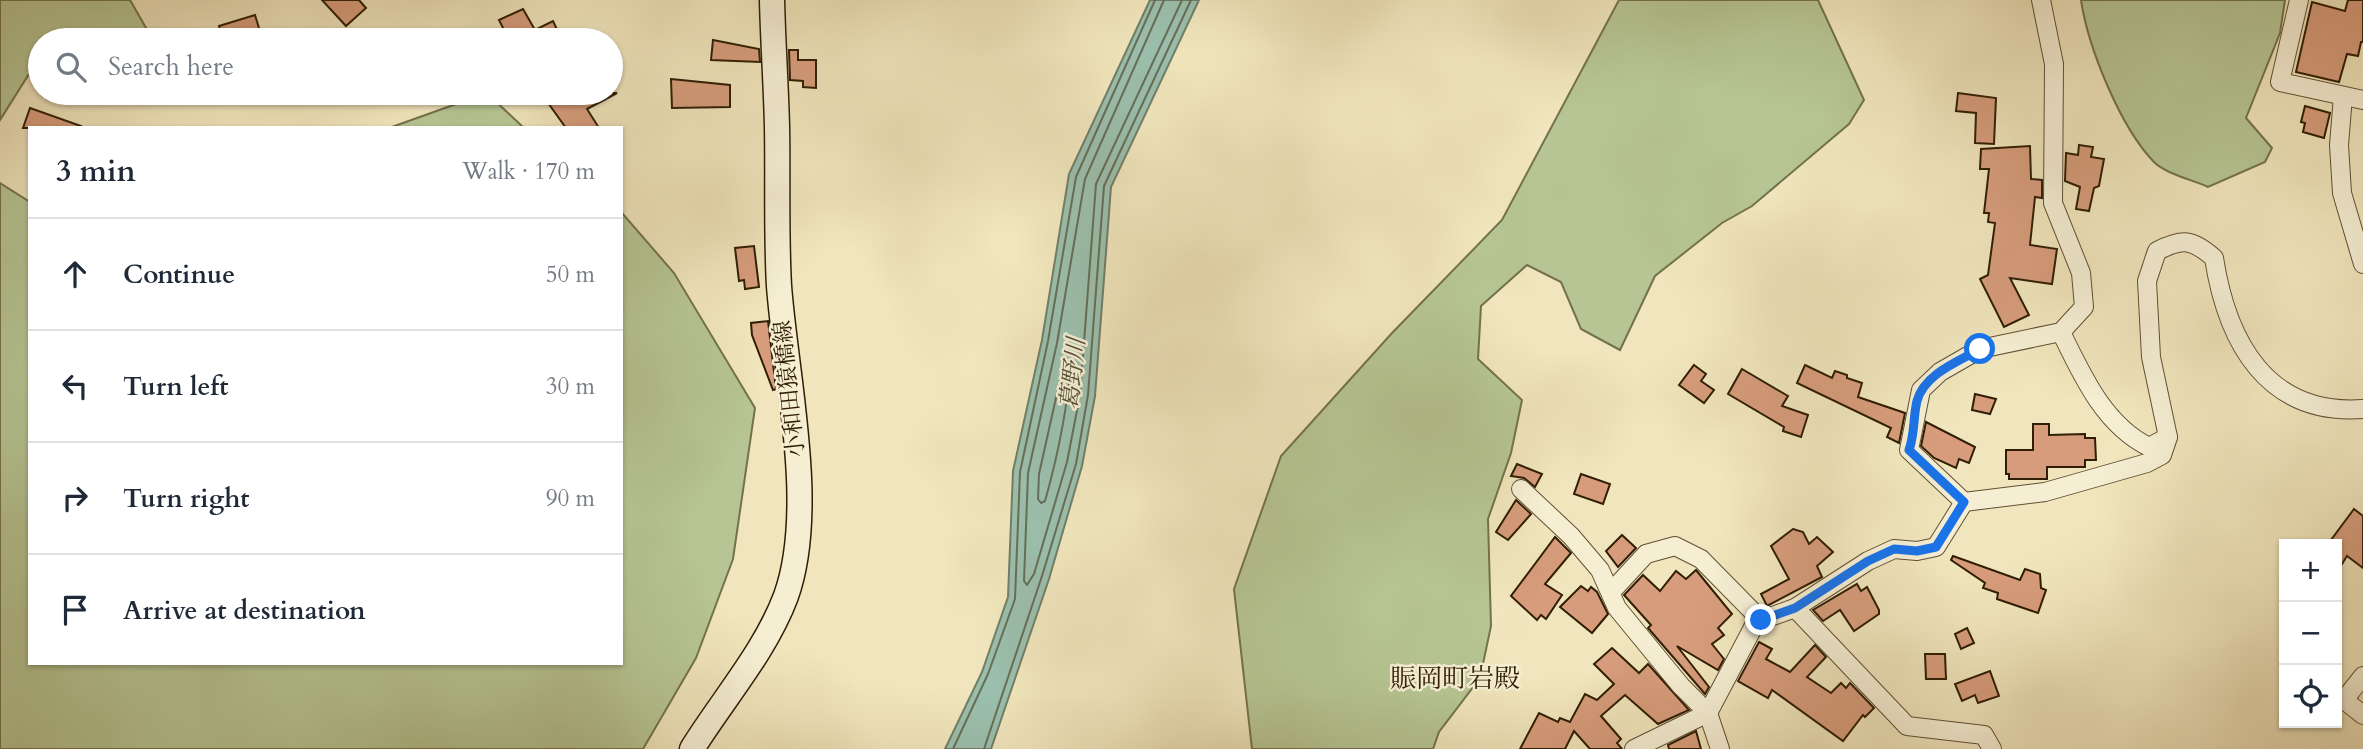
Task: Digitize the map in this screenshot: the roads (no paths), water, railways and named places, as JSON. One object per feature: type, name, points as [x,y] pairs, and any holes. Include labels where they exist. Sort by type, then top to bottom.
[{"type":"main road","name":"小和田猿橋線","points":[[692,749],[773,625],[786,595],[800,527],[776,232],[777,128],[772,0]]},
{"type":"street","points":[[1964,502],[1909,450],[1921,390],[1940,372],[1980,349],[2061,332],[2084,307],[2081,273],[2053,203],[2054,64],[2040,0]]},
{"type":"street","points":[[2299,0],[2280,82],[2363,100]]},
{"type":"street","points":[[2343,96],[2339,145],[2342,193],[2363,264]]},
{"type":"street","points":[[1964,502],[2045,492],[2147,463],[2162,455],[2168,437],[2151,357],[2147,281],[2157,251],[2174,242],[2196,243],[2214,258],[2220,295],[2238,340],[2266,376],[2284,392],[2332,411],[2363,409]]},
{"type":"street","points":[[2061,332],[2093,395],[2113,419],[2149,447],[2168,437]]},
{"type":"street","points":[[1521,489],[1571,536],[1600,570],[1617,608],[1681,686],[1709,713],[1720,749]]},
{"type":"street","points":[[1634,749],[1709,713],[1756,622],[1795,608],[1868,561],[1894,549],[1917,551],[1936,547],[1964,502]]},
{"type":"street","points":[[1611,592],[1646,554],[1675,546],[1701,559],[1761,620]]},
{"type":"street","points":[[1795,608],[1908,726],[1984,735],[1992,749]]},
{"type":"street","points":[[2363,676],[2344,700],[2363,715]]},
{"type":"water","name":"葛野川","points":[[1150,0],[1199,0],[1111,187],[1095,396],[1082,466],[1049,579],[991,749],[945,749],[982,672],[1008,597],[1013,471],[1042,340],[1069,174]]},
{"type":"district","name":"賑岡町岩殿","points":[[1455,678]]}]
